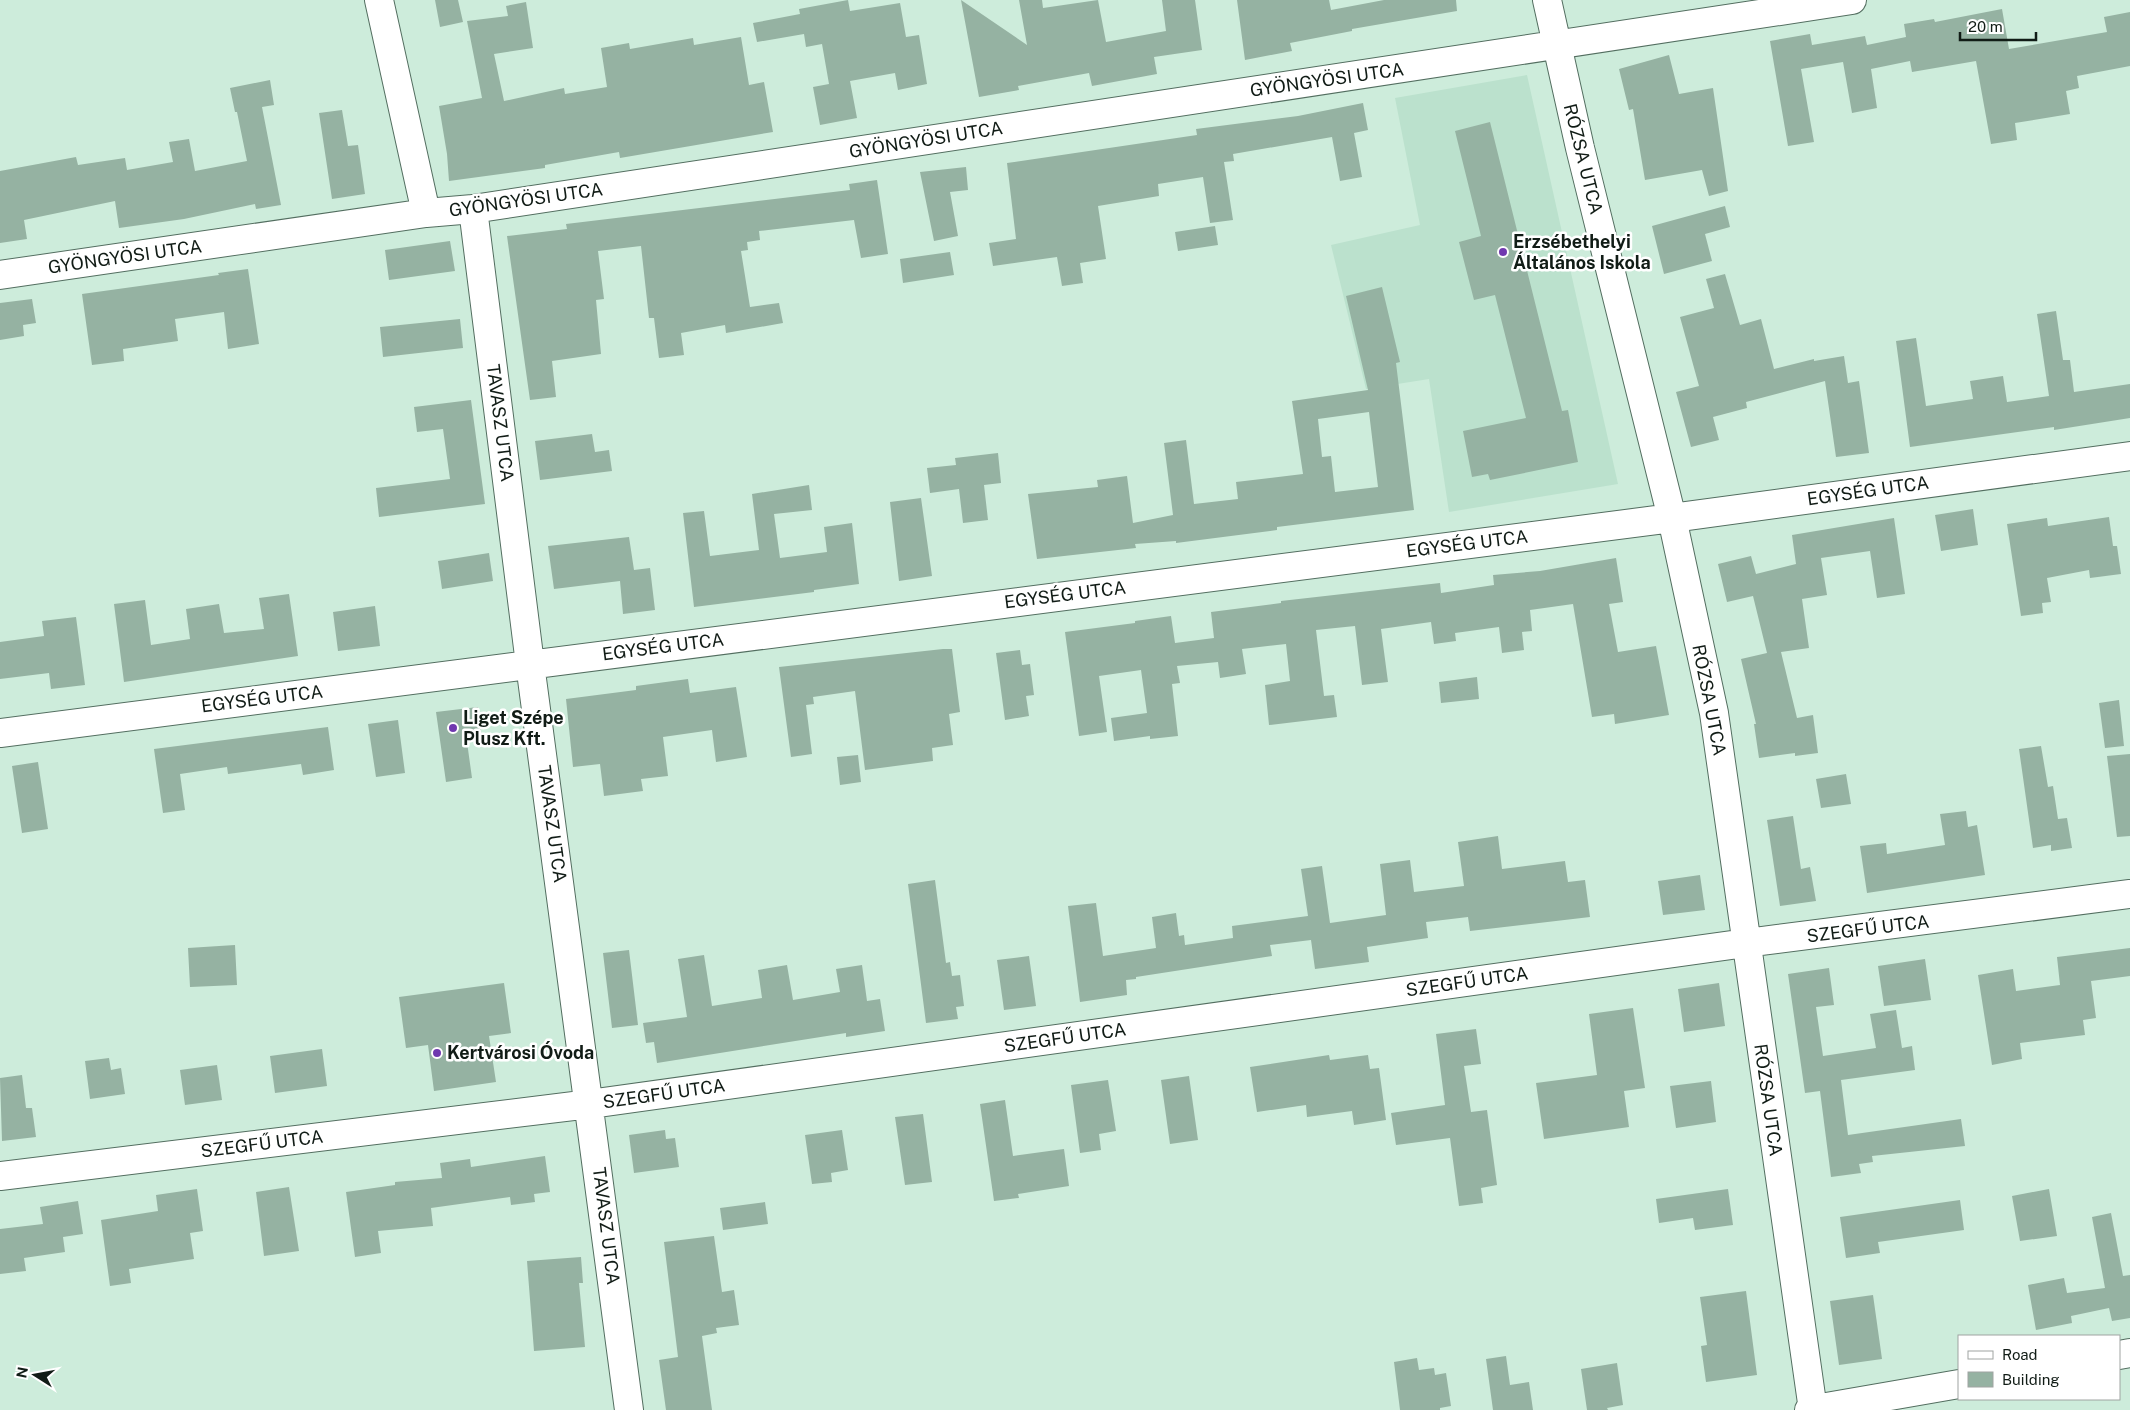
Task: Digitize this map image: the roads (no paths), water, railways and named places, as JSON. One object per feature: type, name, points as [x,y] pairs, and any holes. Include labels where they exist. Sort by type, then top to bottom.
[{"type":"street","points":[[379,0],[426,213]]},
{"type":"street","name":"RÓZSA UTCA","points":[[1547,0],[1556,45],[1672,518],[1714,713],[1812,1410]]},
{"type":"street","name":"GYÖNGYÖSI UTCA","points":[[0,275],[426,213],[473,209],[1852,0]]},
{"type":"street","name":"TAVASZ UTCA","points":[[473,209],[530,664],[590,1104],[629,1410]]},
{"type":"street","name":"EGYSÉG UTCA","points":[[0,733],[1672,518],[2130,456]]},
{"type":"street","name":"SZEGFŰ UTCA","points":[[0,1176],[590,1104],[1746,944],[2130,894]]},
{"type":"street","points":[[1812,1410],[1958,1384]]},
{"type":"place","name":"Erzsébethelyi Általános Iskola","points":[[1503,252]]},
{"type":"place","name":"Liget Szépe Plusz Kft.","points":[[453,728]]},
{"type":"place","name":"Kertvárosi Óvoda","points":[[437,1053]]}]
